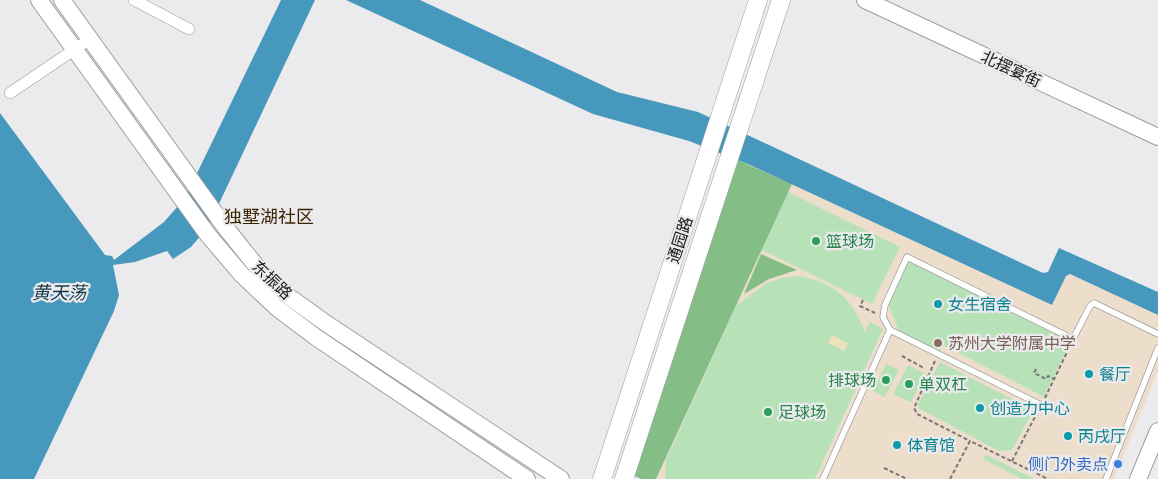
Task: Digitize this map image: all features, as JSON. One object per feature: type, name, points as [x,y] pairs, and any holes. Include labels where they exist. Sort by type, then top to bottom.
[{"type":"main road","name":"东振路","points":[[39,0],[208,235],[242,275],[297,324],[527,479]]},
{"type":"main road","name":"东振路","points":[[62,0],[251,261],[288,296],[561,479]]},
{"type":"main road","name":"通园路","points":[[602,479],[758,0]]},
{"type":"main road","name":"通园路","points":[[624,479],[780,0]]},
{"type":"main road","name":"北摆宴街","points":[[865,0],[1158,137]]},
{"type":"main road","points":[[1138,479],[1158,431]]},
{"type":"street","points":[[134,0],[188,29]]},
{"type":"street","points":[[10,93],[90,39]]},
{"type":"lane","points":[[1041,406],[890,330],[884,317],[885,304],[907,257],[1073,339],[1090,306],[1094,303],[1158,334]]},
{"type":"lane","points":[[823,479],[890,330]]},
{"type":"lane","points":[[1106,479],[1158,348]]},
{"type":"path","points":[[864,300],[860,306],[884,317]]},
{"type":"path","points":[[1012,461],[1073,339]]},
{"type":"path","points":[[938,354],[914,408],[917,414],[1048,479]]},
{"type":"path","points":[[902,356],[924,368]]},
{"type":"path","points":[[1036,369],[1034,373],[1046,379],[1048,376],[1054,379]]},
{"type":"path","points":[[950,479],[970,441]]},
{"type":"path","points":[[884,468],[906,479]]},
{"type":"shaded area","name":"苏州大学附属中学","points":[[792,184],[1052,305],[1066,276],[1070,274],[1158,315],[1158,371],[1114,479],[656,479]]},
{"type":"green space","points":[[735,159],[792,184],[656,479],[641,479],[630,474]]},
{"type":"green space","points":[[788,192],[900,247],[872,304],[760,249]]},
{"type":"green space","points":[[761,254],[797,270],[769,279],[744,294]]},
{"type":"green space","points":[[909,259],[1071,340],[1044,397],[943,345],[939,352],[899,332],[888,304]]},
{"type":"green space","points":[[799,276],[823,283],[841,294],[854,310],[865,332],[870,322],[883,329],[815,479],[665,479],[666,460],[736,306],[765,284],[781,278]]},
{"type":"green space","name":"创造力中心","points":[[940,362],[1028,407],[1032,413],[1012,450],[999,451],[920,409],[918,405]]},
{"type":"green space","name":"排球场","points":[[886,364],[899,370],[885,397],[873,391]]},
{"type":"green space","name":"单双杠","points":[[908,365],[925,374],[911,402],[893,394]]},
{"type":"green space","points":[[985,454],[1034,479],[1022,479],[983,459]]},
{"type":"sand","points":[[832,335],[848,343],[844,351],[828,343]]},
{"type":"water","name":"黄天荡","points":[[281,0],[315,0],[208,227],[191,247],[173,259],[167,251],[135,262],[113,265],[119,295],[114,311],[34,479],[0,479],[0,113],[105,255],[112,256],[114,260],[164,222],[185,198]]},
{"type":"water","points":[[346,0],[420,0],[617,92],[698,112],[1043,273],[1048,272],[1059,248],[1158,292],[1158,315],[1070,274],[1066,276],[1052,305],[750,165],[689,141],[593,114]]},
{"type":"place","name":"篮球场","points":[[816,241]]},
{"type":"place","name":"女生宿舍","points":[[938,304]]},
{"type":"place","name":"苏州大学附属中学","points":[[938,343]]},
{"type":"place","name":"餐厅","points":[[1089,374]]},
{"type":"place","name":"排球场","points":[[886,380]]},
{"type":"place","name":"单双杠","points":[[909,384]]},
{"type":"place","name":"创造力中心","points":[[980,408]]},
{"type":"place","name":"足球场","points":[[768,412]]},
{"type":"place","name":"丙戌厅","points":[[1068,436]]},
{"type":"place","name":"体育馆","points":[[897,445]]},
{"type":"place","name":"侧门外卖点","points":[[1118,464]]},
{"type":"district","name":"独墅湖社区","points":[[269,216]]}]
